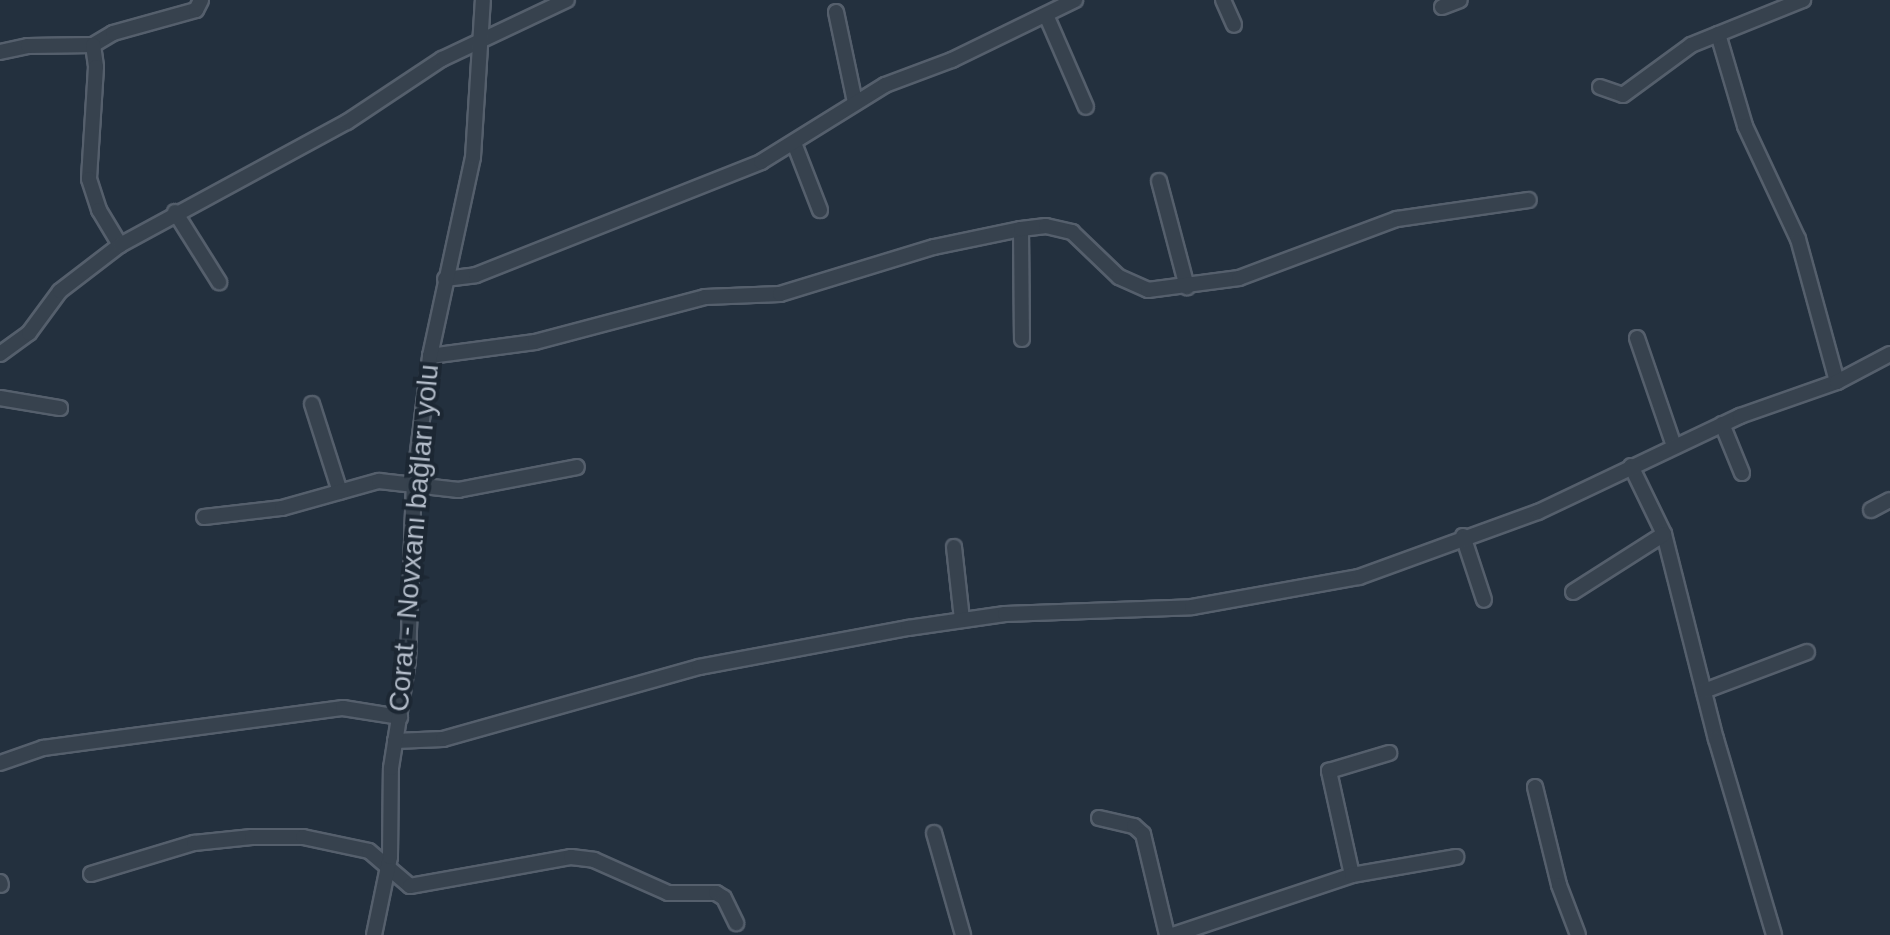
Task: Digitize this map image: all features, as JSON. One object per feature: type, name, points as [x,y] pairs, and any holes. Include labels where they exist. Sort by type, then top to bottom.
[{"type":"street","points":[[0,52],[28,46],[93,45],[113,33],[196,10],[201,0]]},
{"type":"street","name":"Corat - Novxanı bağları yolu","points":[[374,935],[389,865],[395,741],[411,630],[414,483],[430,356],[473,157],[478,40],[483,0]]},
{"type":"street","points":[[0,354],[29,333],[60,291],[120,245],[175,212],[347,122],[478,40],[567,0]]},
{"type":"street","points":[[445,279],[476,275],[761,162],[855,102],[1075,0]]},
{"type":"street","points":[[1223,0],[1234,25]]},
{"type":"street","points":[[1442,7],[1460,0]]},
{"type":"street","points":[[1600,87],[1623,95],[1681,51],[1803,0]]},
{"type":"street","points":[[836,12],[855,102]]},
{"type":"street","points":[[1046,15],[1086,107]]},
{"type":"street","points":[[1718,34],[1745,126],[1805,259],[1837,382]]},
{"type":"street","points":[[93,45],[96,67],[89,179],[99,210],[120,245]]},
{"type":"street","points":[[794,143],[820,210]]},
{"type":"street","points":[[1159,181],[1187,287]]},
{"type":"street","points":[[430,356],[535,342],[705,297],[780,294],[934,247],[1021,229],[1046,226],[1072,232],[1132,285],[1148,290],[1239,278],[1397,219],[1529,200]]},
{"type":"street","points":[[175,212],[219,282]]},
{"type":"street","points":[[1021,229],[1022,339]]},
{"type":"street","points":[[1637,338],[1674,446]]},
{"type":"street","points":[[395,741],[443,739],[699,667],[962,619],[1192,607],[1359,577],[1463,536],[1538,512],[1722,424],[1837,382],[1890,354]]},
{"type":"street","points":[[0,398],[60,408]]},
{"type":"street","points":[[312,404],[340,492]]},
{"type":"street","points":[[1722,424],[1742,473]]},
{"type":"street","points":[[1631,466],[1664,534],[1704,691],[1774,935]]},
{"type":"street","points":[[204,517],[256,513],[379,481],[458,490],[577,467]]},
{"type":"street","points":[[1871,510],[1890,500]]},
{"type":"street","points":[[1573,592],[1664,534]]},
{"type":"street","points":[[1463,536],[1484,600]]},
{"type":"street","points":[[954,547],[962,619]]},
{"type":"street","points":[[1704,691],[1807,652]]},
{"type":"street","points":[[0,763],[43,748],[343,708],[400,717]]},
{"type":"street","points":[[1352,875],[1329,771],[1389,753]]},
{"type":"street","points":[[1535,787],[1559,885],[1578,935]]},
{"type":"street","points":[[1099,818],[1134,826],[1143,834],[1170,935],[1352,875],[1456,857]]},
{"type":"street","points":[[934,833],[963,935]]},
{"type":"street","points":[[91,874],[194,843],[252,837],[326,840],[369,851],[410,886],[434,885],[548,860],[594,860],[668,893],[716,893],[724,898],[736,923]]}]
